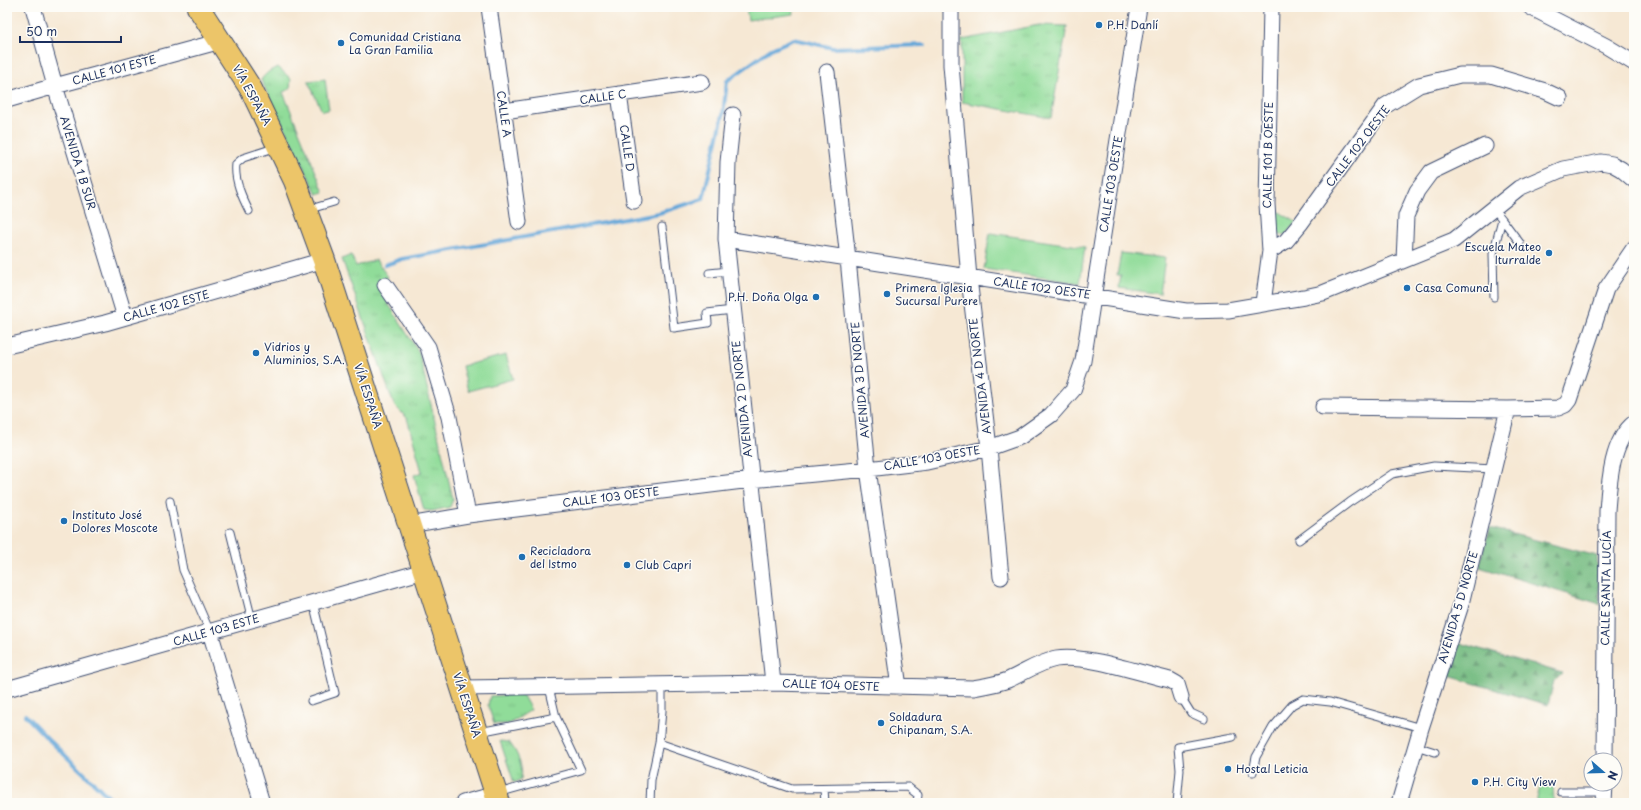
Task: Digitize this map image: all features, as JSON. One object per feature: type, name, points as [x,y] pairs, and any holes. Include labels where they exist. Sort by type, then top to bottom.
[{"type":"main road","name":"VÍA ESPAÑA","points":[[198,7],[251,90],[279,146],[307,211],[498,798]]},
{"type":"street","name":"AVENIDA 1 B SUR","points":[[33,7],[55,86],[125,317]]},
{"type":"street","name":"CALLE A","points":[[490,7],[519,222]]},
{"type":"street","name":"AVENIDA 4 D NORTE","points":[[951,7],[951,65],[968,278],[989,448],[1001,577]]},
{"type":"street","name":"CALLE 103 OESTE","points":[[409,525],[468,515],[751,480],[927,462],[989,448],[1020,437],[1051,415],[1073,390],[1083,361],[1139,7]]},
{"type":"street","name":"CALLE 101 B OESTE","points":[[1263,303],[1270,252],[1267,204],[1271,7]]},
{"type":"street","points":[[1530,7],[1606,46],[1634,63]]},
{"type":"street","name":"CALLE 101 ESTE","points":[[7,100],[221,41]]},
{"type":"street","name":"AVENIDA 3 D NORTE","points":[[827,72],[848,259],[868,469],[899,686]]},
{"type":"street","name":"CALLE 102 OESTE","points":[[1270,252],[1286,241],[1301,223],[1385,106],[1419,85],[1460,75],[1491,75],[1545,91],[1560,98]]},
{"type":"street","name":"CALLE C","points":[[504,111],[702,82]]},
{"type":"street","name":"CALLE D","points":[[619,94],[634,201]]},
{"type":"street","name":"AVENIDA 2 D NORTE","points":[[733,115],[728,162],[726,239],[773,683]]},
{"type":"street","points":[[1404,260],[1406,216],[1417,192],[1431,172],[1485,146]]},
{"type":"street","name":"CALLE 102 OESTE","points":[[726,239],[1186,311],[1228,310],[1304,297],[1323,292],[1454,240],[1498,214],[1519,188],[1563,169],[1601,162],[1612,164],[1622,169],[1634,180]]},
{"type":"street","points":[[1324,407],[1508,409],[1558,408],[1565,405],[1570,400],[1606,289],[1634,248]]},
{"type":"street","name":"CALLE 102 ESTE","points":[[7,346],[80,330],[324,260]]},
{"type":"street","points":[[385,286],[428,347],[449,417],[468,515]]},
{"type":"street","name":"AVENIDA 5 D NORTE","points":[[1399,803],[1421,728],[1460,608],[1508,409]]},
{"type":"street","name":"CALLE SANTA LUCÍA","points":[[1605,752],[1607,511],[1610,476],[1619,444],[1625,432],[1634,423]]},
{"type":"street","name":"CALLE 103 ESTE","points":[[7,689],[424,571]]},
{"type":"street","points":[[210,632],[262,803]]},
{"type":"street","name":"CALLE 104 OESTE","points":[[462,688],[773,683],[973,688],[987,686],[1009,679],[1055,659],[1072,658],[1170,680],[1177,684],[1181,697]]},
{"type":"street","points":[[463,803],[498,798]]},
{"type":"lane","points":[[249,211],[242,196],[235,172],[236,164],[243,158],[279,146]]},
{"type":"lane","points":[[307,211],[334,202]]},
{"type":"lane","points":[[1498,214],[1520,243]]},
{"type":"lane","points":[[1494,297],[1493,254],[1498,214]]},
{"type":"lane","points":[[662,227],[674,328],[708,323],[707,313],[733,310]]},
{"type":"lane","points":[[709,274],[729,271]]},
{"type":"lane","points":[[1299,540],[1350,502],[1392,474],[1434,466],[1494,469]]},
{"type":"lane","points":[[170,501],[182,570],[210,632]]},
{"type":"lane","points":[[230,532],[252,620]]},
{"type":"lane","points":[[311,701],[335,693],[313,602]]},
{"type":"lane","points":[[650,803],[651,780],[659,743],[662,711],[662,684]]},
{"type":"lane","points":[[498,798],[581,770],[556,716],[549,687]]},
{"type":"lane","points":[[1181,697],[1191,713],[1204,719]]},
{"type":"lane","points":[[1254,772],[1256,756],[1272,727],[1292,705],[1303,699],[1330,702],[1421,728]]},
{"type":"lane","points":[[476,733],[556,716]]},
{"type":"lane","points":[[1177,803],[1180,770],[1178,748],[1233,736]]},
{"type":"lane","points":[[659,743],[792,790],[908,787],[918,795],[917,803]]},
{"type":"lane","points":[[1416,746],[1435,752]]},
{"type":"lane","points":[[824,789],[825,803]]},
{"type":"lane","points":[[1561,792],[1604,793]]},
{"type":"green space","points":[[746,7],[793,7],[794,14],[748,20]]},
{"type":"green space","points":[[1039,25],[1067,26],[1051,118],[962,102],[962,40]]},
{"type":"green space","points":[[278,67],[291,79],[290,89],[283,92],[324,192],[317,194],[261,80],[268,72]]},
{"type":"green space","points":[[325,79],[329,110],[322,111],[308,81]]},
{"type":"green space","points":[[1276,210],[1296,222],[1285,235],[1278,234],[1275,230]]},
{"type":"green space","points":[[990,233],[1085,247],[1080,283],[984,269]]},
{"type":"green space","points":[[1121,253],[1165,258],[1160,294],[1119,288],[1121,275],[1117,275]]},
{"type":"green space","points":[[351,255],[356,266],[376,260],[388,277],[378,287],[419,353],[453,499],[450,507],[432,511],[424,510],[414,475],[422,472],[407,418],[394,405],[342,259]]},
{"type":"green space","points":[[506,355],[513,379],[468,391],[462,366]]},
{"type":"green space","points":[[1490,528],[1597,556],[1600,604],[1479,567]]},
{"type":"green space","points":[[1456,642],[1562,673],[1554,681],[1548,705],[1445,675]]},
{"type":"green space","points":[[522,694],[531,710],[509,724],[494,724],[488,705],[490,696]]},
{"type":"green space","points":[[500,741],[509,742],[515,750],[521,764],[521,779],[514,783]]},
{"type":"green space","points":[[1540,786],[1553,786],[1554,803],[1536,803]]},
{"type":"waterway","points":[[385,265],[402,259],[659,213],[703,199],[723,115],[727,81],[771,49],[794,39],[833,48],[925,45]]},
{"type":"waterway","points":[[25,715],[115,803]]},
{"type":"place","name":"P.H. Danlí","points":[[1099,25]]},
{"type":"place","name":"Comunidad Cristiana La Gran Familia","points":[[341,43]]},
{"type":"place","name":"Escuela Mateo Iturralde","points":[[1549,253]]},
{"type":"place","name":"Casa Comunal","points":[[1407,288]]},
{"type":"place","name":"Primera Iglesia Sucursal Purere","points":[[887,294]]},
{"type":"place","name":"P.H. Doña Olga","points":[[816,297]]},
{"type":"place","name":"Vidrios y Aluminios, S.A.","points":[[256,353]]},
{"type":"place","name":"Instituto José Dolores Moscote","points":[[64,521]]},
{"type":"place","name":"Recicladora del Istmo","points":[[522,557]]},
{"type":"place","name":"Club Capri","points":[[627,565]]},
{"type":"place","name":"Soldadura Chipanam, S.A.","points":[[881,723]]},
{"type":"place","name":"Hostal Leticia","points":[[1228,769]]},
{"type":"place","name":"P.H. City View","points":[[1475,782]]}]
